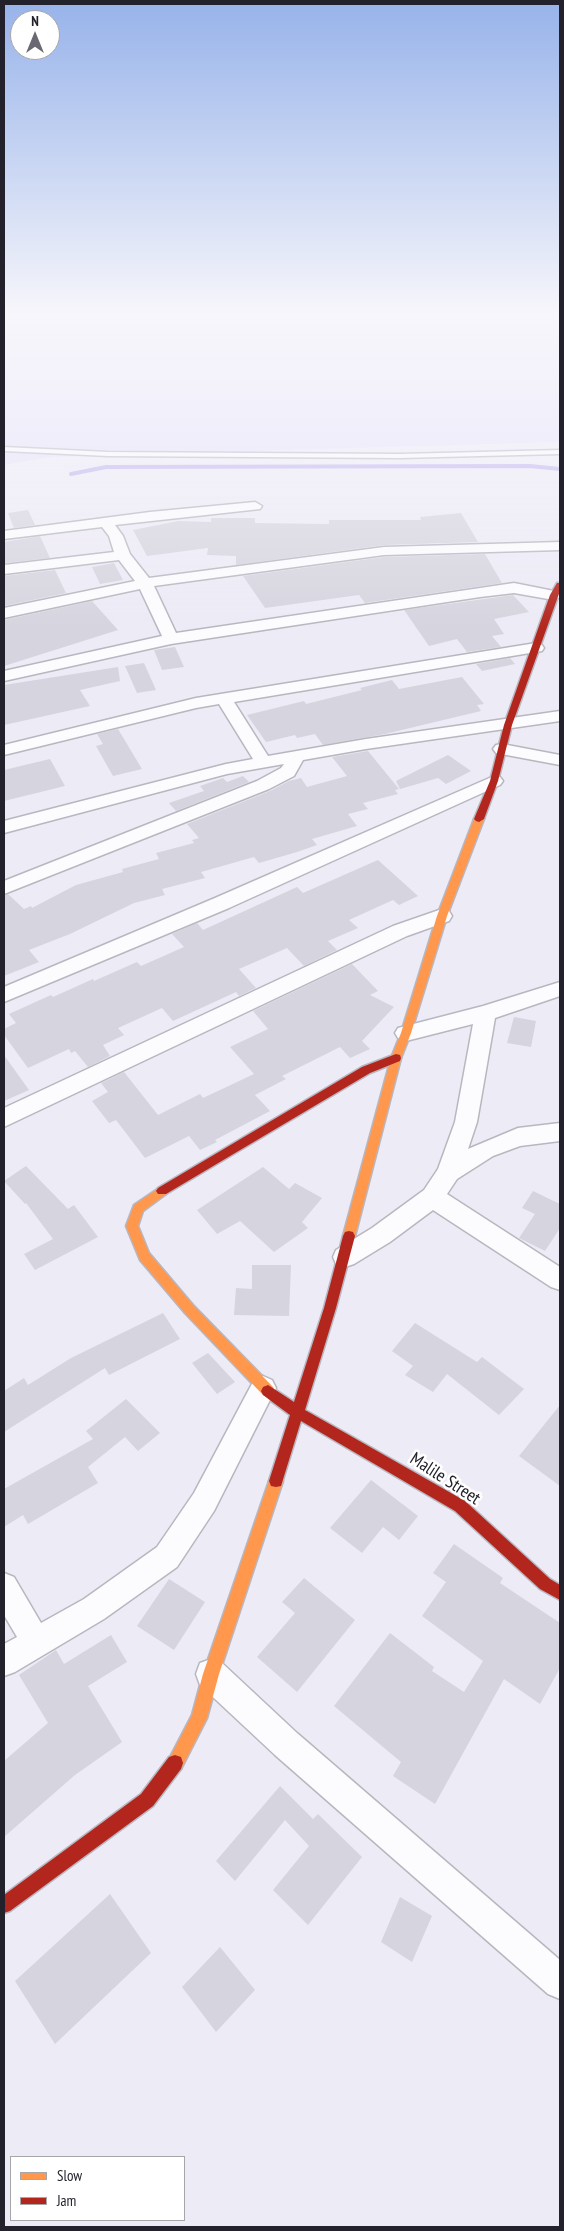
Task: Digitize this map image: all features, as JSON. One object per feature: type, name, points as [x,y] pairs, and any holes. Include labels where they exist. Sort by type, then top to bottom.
[{"type":"street","points":[[4,535],[150,516],[255,506]]},
{"type":"street","points":[[106,522],[116,536],[123,555],[145,583],[171,639]]},
{"type":"street","points":[[4,614],[145,583],[384,551],[560,546]]},
{"type":"street","points":[[4,570],[123,555]]},
{"type":"street","points":[[4,676],[171,639],[514,588],[558,590],[508,725],[494,781],[442,916],[406,1033],[396,1058],[345,1257],[296,1412],[282,1464],[211,1674],[199,1718],[178,1760],[147,1800],[4,1905]]},
{"type":"street","points":[[4,750],[196,703],[536,648]]},
{"type":"street","points":[[224,699],[264,763]]},
{"type":"street","points":[[4,827],[226,769],[366,744],[560,716]]},
{"type":"street","points":[[502,749],[560,760]]},
{"type":"street","points":[[4,888],[263,785],[288,772],[296,758]]},
{"type":"street","points":[[4,995],[222,903],[494,781]]},
{"type":"street","points":[[4,1118],[400,930],[442,916]]},
{"type":"street","points":[[406,1033],[485,1013],[560,989]]},
{"type":"street","points":[[345,1257],[381,1235],[432,1197],[449,1172],[466,1122],[485,1013]]},
{"type":"street","name":"Malile Street","points":[[396,1058],[358,1075],[156,1194],[138,1208],[132,1226],[144,1256],[189,1309],[263,1388],[296,1412],[460,1506],[545,1584],[560,1594]]},
{"type":"street","points":[[449,1172],[485,1150],[518,1137],[560,1132]]},
{"type":"street","points":[[432,1197],[560,1280]]},
{"type":"street","points":[[4,1661],[94,1609],[167,1558],[204,1502],[263,1388]]},
{"type":"street","points":[[4,1587],[36,1642]]},
{"type":"street","points":[[211,1674],[286,1744],[560,1982]]},
{"type":"lane","points":[[4,449],[108,454],[400,456],[560,452]]},
{"type":"shaded area","points":[[4,421],[560,421],[560,442],[49,457],[4,465]]},
{"type":"building","points":[[28,510],[35,525],[14,528],[8,513]]},
{"type":"building","points":[[461,513],[478,542],[384,545],[236,565],[236,556],[207,555],[208,548],[147,556],[133,530],[178,521],[211,522],[211,518],[255,518],[255,523],[329,524],[329,520],[421,520],[420,517]]},
{"type":"building","points":[[40,536],[50,558],[4,563],[4,542]]},
{"type":"building","points":[[485,554],[502,583],[365,603],[359,595],[265,608],[243,576],[384,557]]},
{"type":"building","points":[[114,563],[123,580],[100,584],[92,567]]},
{"type":"building","points":[[55,570],[66,593],[4,606],[4,576]]},
{"type":"building","points":[[513,595],[529,612],[494,619],[504,634],[492,636],[501,647],[467,652],[457,639],[429,646],[404,610]]},
{"type":"building","points":[[92,601],[118,630],[4,666],[4,620]]},
{"type":"building","points":[[175,647],[184,667],[162,670],[154,650]]},
{"type":"building","points":[[510,658],[515,664],[482,671],[476,664]]},
{"type":"building","points":[[144,663],[156,690],[137,693],[125,666]]},
{"type":"building","points":[[118,667],[120,681],[80,690],[90,706],[4,725],[4,685]]},
{"type":"building","points":[[462,677],[484,704],[477,705],[481,711],[385,734],[323,745],[315,734],[297,738],[295,735],[266,742],[247,715],[304,701],[306,704],[362,690],[360,688],[392,680],[399,689]]},
{"type":"building","points":[[118,729],[142,769],[113,776],[96,746],[103,744],[97,734]]},
{"type":"building","points":[[368,751],[399,789],[395,790],[398,794],[363,803],[368,809],[348,814],[357,826],[312,839],[317,845],[297,852],[259,863],[254,857],[201,872],[205,878],[162,889],[165,895],[134,903],[70,934],[29,950],[39,962],[4,976],[4,896],[8,894],[24,909],[31,906],[32,908],[76,885],[123,872],[122,869],[159,859],[156,853],[194,843],[192,840],[199,838],[187,824],[270,791],[289,781],[301,778],[307,787],[347,776],[332,757]]},
{"type":"building","points":[[448,755],[471,771],[446,784],[438,778],[400,789],[396,781]]},
{"type":"building","points":[[50,759],[65,786],[4,801],[4,770]]},
{"type":"building","points":[[243,776],[249,782],[176,811],[169,803],[204,791],[200,786],[223,778],[227,782]]},
{"type":"building","points":[[378,860],[418,896],[399,905],[393,900],[349,920],[358,928],[328,941],[337,950],[304,966],[287,948],[239,969],[256,988],[239,996],[236,992],[173,1021],[162,1008],[118,1028],[124,1035],[103,1045],[110,1056],[88,1067],[75,1051],[71,1053],[69,1049],[28,1068],[4,1035],[4,1029],[16,1023],[9,1014],[51,995],[53,997],[137,962],[141,966],[184,947],[172,934],[197,923],[203,930],[297,887],[303,893]]},
{"type":"building","points":[[352,964],[378,991],[370,995],[394,1007],[362,1041],[370,1049],[350,1058],[340,1047],[282,1076],[286,1079],[255,1095],[270,1111],[215,1140],[217,1142],[200,1150],[189,1136],[145,1158],[116,1120],[109,1123],[92,1101],[108,1092],[101,1083],[124,1072],[158,1115],[200,1094],[203,1098],[254,1074],[230,1047],[268,1029],[253,1011]]},
{"type":"building","points":[[514,1017],[536,1021],[531,1047],[507,1043]]},
{"type":"building","points":[[4,1055],[29,1090],[4,1101]]},
{"type":"building","points":[[26,1166],[68,1209],[74,1205],[98,1237],[35,1270],[24,1254],[53,1239],[26,1203],[4,1181]]},
{"type":"building","points":[[263,1167],[289,1189],[295,1183],[322,1198],[302,1222],[308,1228],[274,1252],[240,1221],[217,1234],[197,1210]]},
{"type":"building","points":[[533,1191],[560,1204],[560,1228],[545,1251],[519,1238],[535,1214],[522,1208]]},
{"type":"building","points":[[252,1265],[291,1265],[289,1316],[234,1315],[236,1288],[252,1289]]},
{"type":"building","points":[[163,1313],[180,1339],[109,1375],[105,1368],[4,1432],[4,1391],[24,1378],[28,1385],[71,1358]]},
{"type":"building","points":[[415,1323],[477,1362],[482,1357],[524,1389],[499,1415],[447,1374],[433,1392],[405,1375],[413,1366],[392,1351]]},
{"type":"building","points":[[208,1353],[235,1382],[217,1394],[192,1363]]},
{"type":"building","points":[[126,1399],[160,1433],[138,1451],[125,1437],[88,1467],[98,1483],[28,1524],[23,1515],[4,1527],[4,1489],[93,1439],[86,1431]]},
{"type":"building","points":[[560,1405],[560,1486],[519,1456]]},
{"type":"building","points":[[371,1480],[418,1516],[399,1540],[383,1527],[362,1553],[330,1528]]},
{"type":"building","points":[[454,1544],[503,1578],[500,1583],[560,1623],[560,1668],[540,1704],[504,1679],[435,1804],[393,1776],[401,1762],[334,1706],[390,1633],[434,1667],[432,1671],[464,1692],[483,1661],[422,1616],[446,1582],[433,1573]]},
{"type":"building","points":[[304,1578],[355,1620],[297,1692],[257,1657],[295,1613],[282,1602]]},
{"type":"building","points":[[169,1579],[205,1602],[174,1650],[137,1626]]},
{"type":"building","points":[[111,1635],[127,1662],[88,1686],[122,1742],[75,1775],[4,1837],[4,1761],[48,1723],[19,1675],[56,1650],[64,1664]]},
{"type":"building","points":[[280,1786],[313,1819],[318,1814],[362,1857],[308,1925],[273,1890],[309,1846],[285,1820],[235,1881],[216,1861]]},
{"type":"building","points":[[110,1894],[151,1953],[55,2044],[15,1981]]},
{"type":"building","points":[[400,1897],[432,1916],[412,1962],[381,1942]]},
{"type":"building","points":[[220,1947],[255,1990],[216,2032],[182,1987]]},
{"type":"waterway","points":[[71,474],[106,467],[530,466],[560,469]]},
{"type":"traffic: slow","points":[[349,1236],[396,1058],[406,1033],[442,916],[479,819]]},
{"type":"traffic: slow","points":[[162,1191],[138,1208],[132,1226],[144,1256],[189,1309],[268,1391]]},
{"type":"traffic: slow","points":[[175,1763],[199,1718],[211,1674],[276,1481]]},
{"type":"traffic: jam","points":[[479,819],[494,781],[508,725],[554,595],[560,585]]},
{"type":"traffic: jam","points":[[162,1191],[366,1070],[396,1058]]},
{"type":"traffic: jam","points":[[276,1481],[330,1308],[349,1236]]},
{"type":"traffic: jam","points":[[268,1391],[297,1412],[460,1506],[545,1584],[560,1593]]},
{"type":"traffic: jam","points":[[4,1905],[147,1800],[175,1763]]}]
